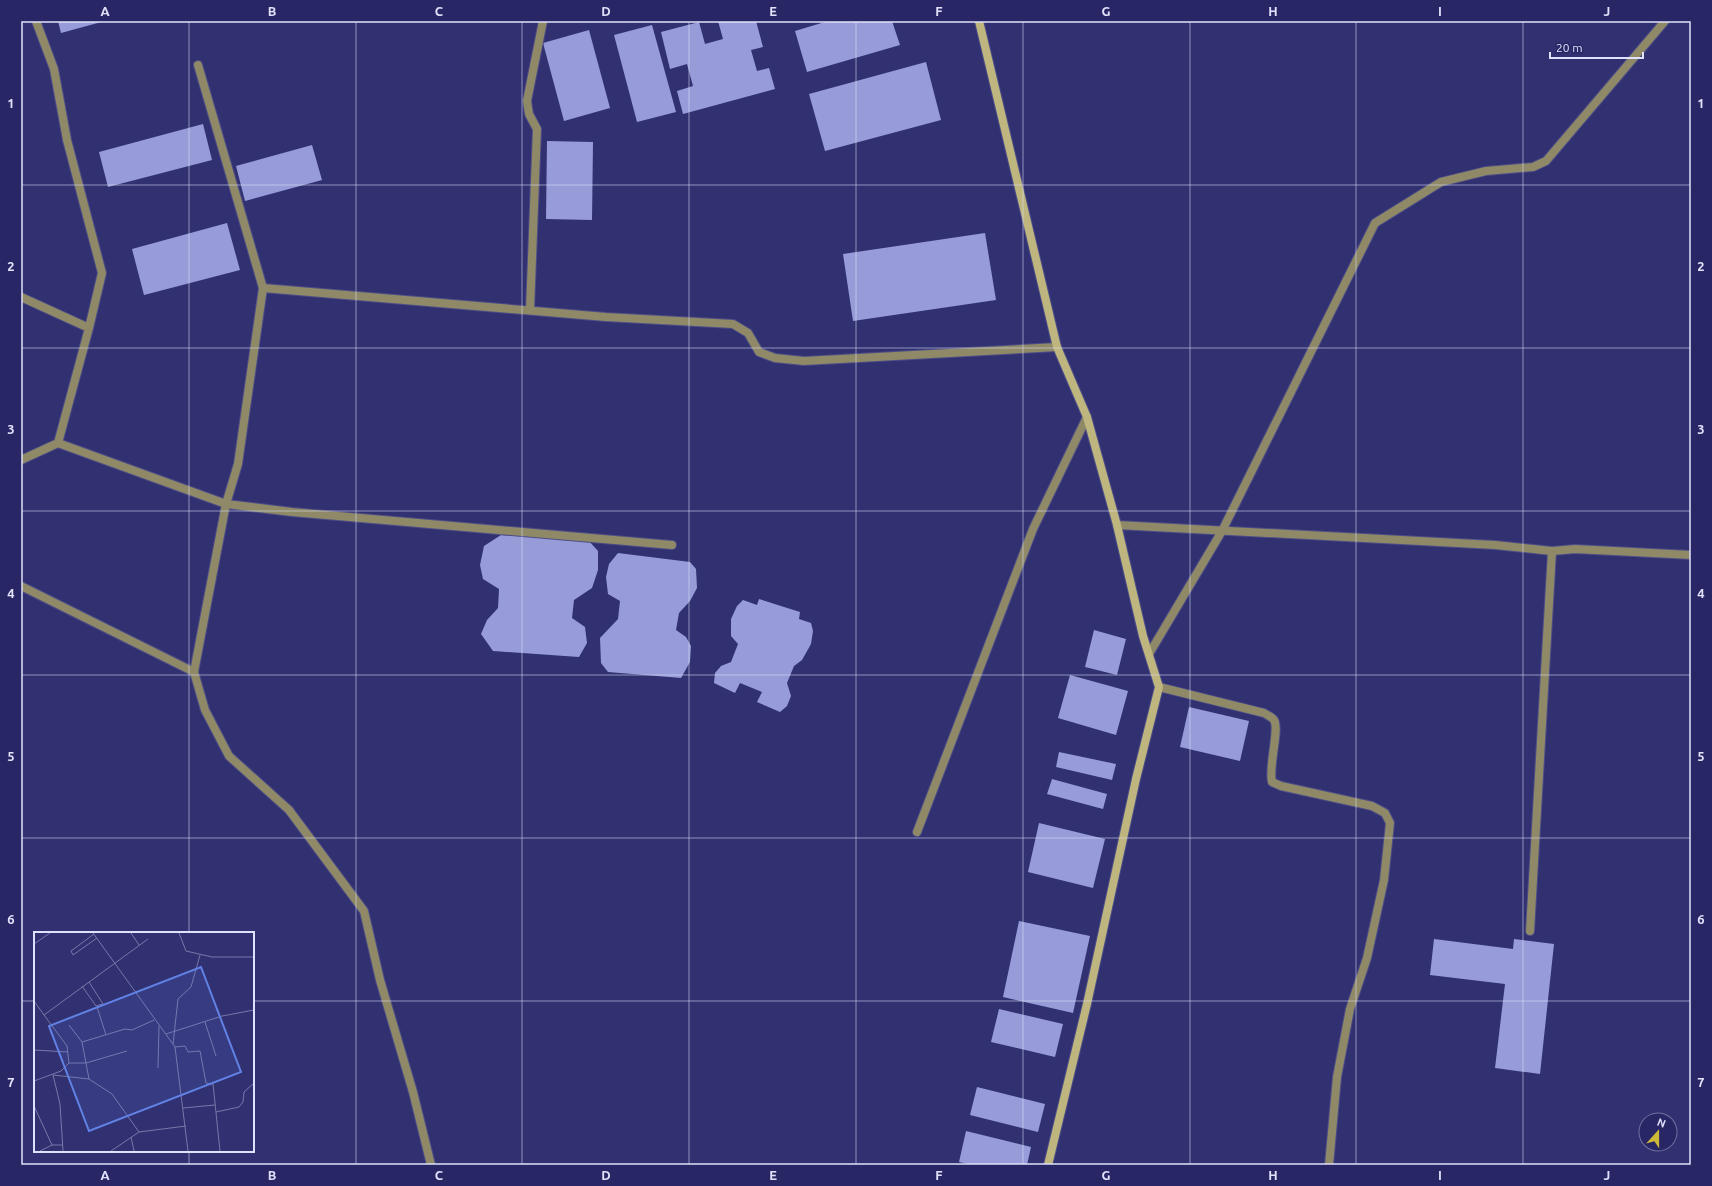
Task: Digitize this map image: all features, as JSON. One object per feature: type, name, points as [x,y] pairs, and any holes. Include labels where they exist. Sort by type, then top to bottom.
[{"type":"street","points":[[36,21],[54,69],[66,140],[102,273],[58,443]]},
{"type":"street","points":[[530,310],[537,129],[529,114],[527,102],[543,21]]},
{"type":"street","points":[[979,21],[1057,347],[1087,417],[1159,687],[1136,779],[1087,1004],[1048,1165]]},
{"type":"street","points":[[1149,654],[1222,531],[1375,223],[1441,182],[1486,171],[1533,167],[1546,161],[1576,128],[1665,21]]},
{"type":"street","points":[[198,65],[263,288],[238,464],[226,504],[194,672],[205,710],[229,756],[289,810],[364,911],[380,980],[413,1092],[431,1165]]},
{"type":"street","points":[[263,288],[606,317],[733,324],[748,333],[758,352],[775,358],[804,361],[1057,347]]},
{"type":"street","points":[[21,297],[89,328]]},
{"type":"street","points":[[917,832],[1033,529],[1087,417]]},
{"type":"street","points":[[21,460],[58,443],[226,504],[292,512],[672,545]]},
{"type":"street","points":[[1117,525],[1495,545],[1552,551],[1575,549],[1691,555]]},
{"type":"street","points":[[1530,931],[1552,551]]},
{"type":"street","points":[[21,586],[194,672]]},
{"type":"street","points":[[1159,687],[1264,713],[1274,720],[1276,727],[1270,772],[1272,782],[1282,786],[1372,806],[1385,813],[1390,823],[1384,880],[1367,958],[1350,1009],[1337,1077],[1329,1165]]},
{"type":"building","points":[[58,21],[105,21],[61,33]]},
{"type":"building","points":[[718,21],[756,21],[763,47],[751,50],[757,71],[769,68],[775,89],[683,114],[677,91],[693,86],[687,64],[670,69],[661,32],[699,22],[705,44],[723,39]]},
{"type":"building","points":[[828,21],[892,21],[900,45],[807,72],[795,31]]},
{"type":"building","points":[[652,25],[676,112],[637,122],[614,35]]},
{"type":"building","points":[[589,30],[610,108],[564,121],[543,43]]},
{"type":"building","points":[[926,62],[941,120],[825,151],[809,94]]},
{"type":"building","points":[[203,124],[212,160],[108,187],[99,152]]},
{"type":"building","points":[[547,141],[593,142],[592,220],[546,219]]},
{"type":"building","points":[[312,145],[322,180],[245,201],[236,166]]},
{"type":"building","points":[[227,223],[240,270],[144,295],[132,249]]},
{"type":"building","points":[[985,233],[996,300],[853,321],[843,254]]},
{"type":"building","points":[[501,535],[588,540],[598,551],[598,570],[592,588],[574,600],[572,618],[585,627],[587,643],[579,657],[493,651],[481,634],[487,620],[498,608],[499,589],[483,579],[480,565],[484,546]]},
{"type":"building","points":[[618,553],[690,562],[696,569],[697,588],[690,601],[679,613],[676,630],[686,637],[691,646],[690,662],[681,678],[608,672],[601,663],[600,638],[618,619],[620,601],[608,594],[606,577],[609,564]]},
{"type":"building","points":[[759,599],[800,612],[799,619],[811,623],[813,631],[811,644],[802,660],[794,666],[787,683],[791,696],[787,706],[780,712],[757,702],[762,692],[740,683],[735,693],[714,683],[715,673],[721,666],[731,662],[738,644],[731,636],[731,619],[737,606],[743,600],[757,605]]},
{"type":"building","points":[[1094,630],[1126,639],[1117,675],[1085,667]]},
{"type":"building","points":[[1070,675],[1128,691],[1116,735],[1058,718]]},
{"type":"building","points":[[1189,707],[1249,721],[1240,761],[1180,747]]},
{"type":"building","points":[[1059,752],[1116,764],[1112,780],[1056,767]]},
{"type":"building","points":[[1052,779],[1107,794],[1103,809],[1047,794]]},
{"type":"building","points":[[1039,823],[1105,839],[1093,888],[1028,872]]},
{"type":"building","points":[[1019,921],[1090,936],[1073,1013],[1003,997]]},
{"type":"building","points":[[1434,939],[1513,949],[1514,939],[1554,944],[1540,1074],[1495,1068],[1505,984],[1430,975]]},
{"type":"building","points":[[999,1009],[1063,1024],[1055,1057],[991,1042]]},
{"type":"building","points":[[977,1087],[1045,1104],[1038,1132],[970,1115]]},
{"type":"building","points":[[966,1131],[1031,1147],[1027,1165],[972,1165],[959,1162]]}]
